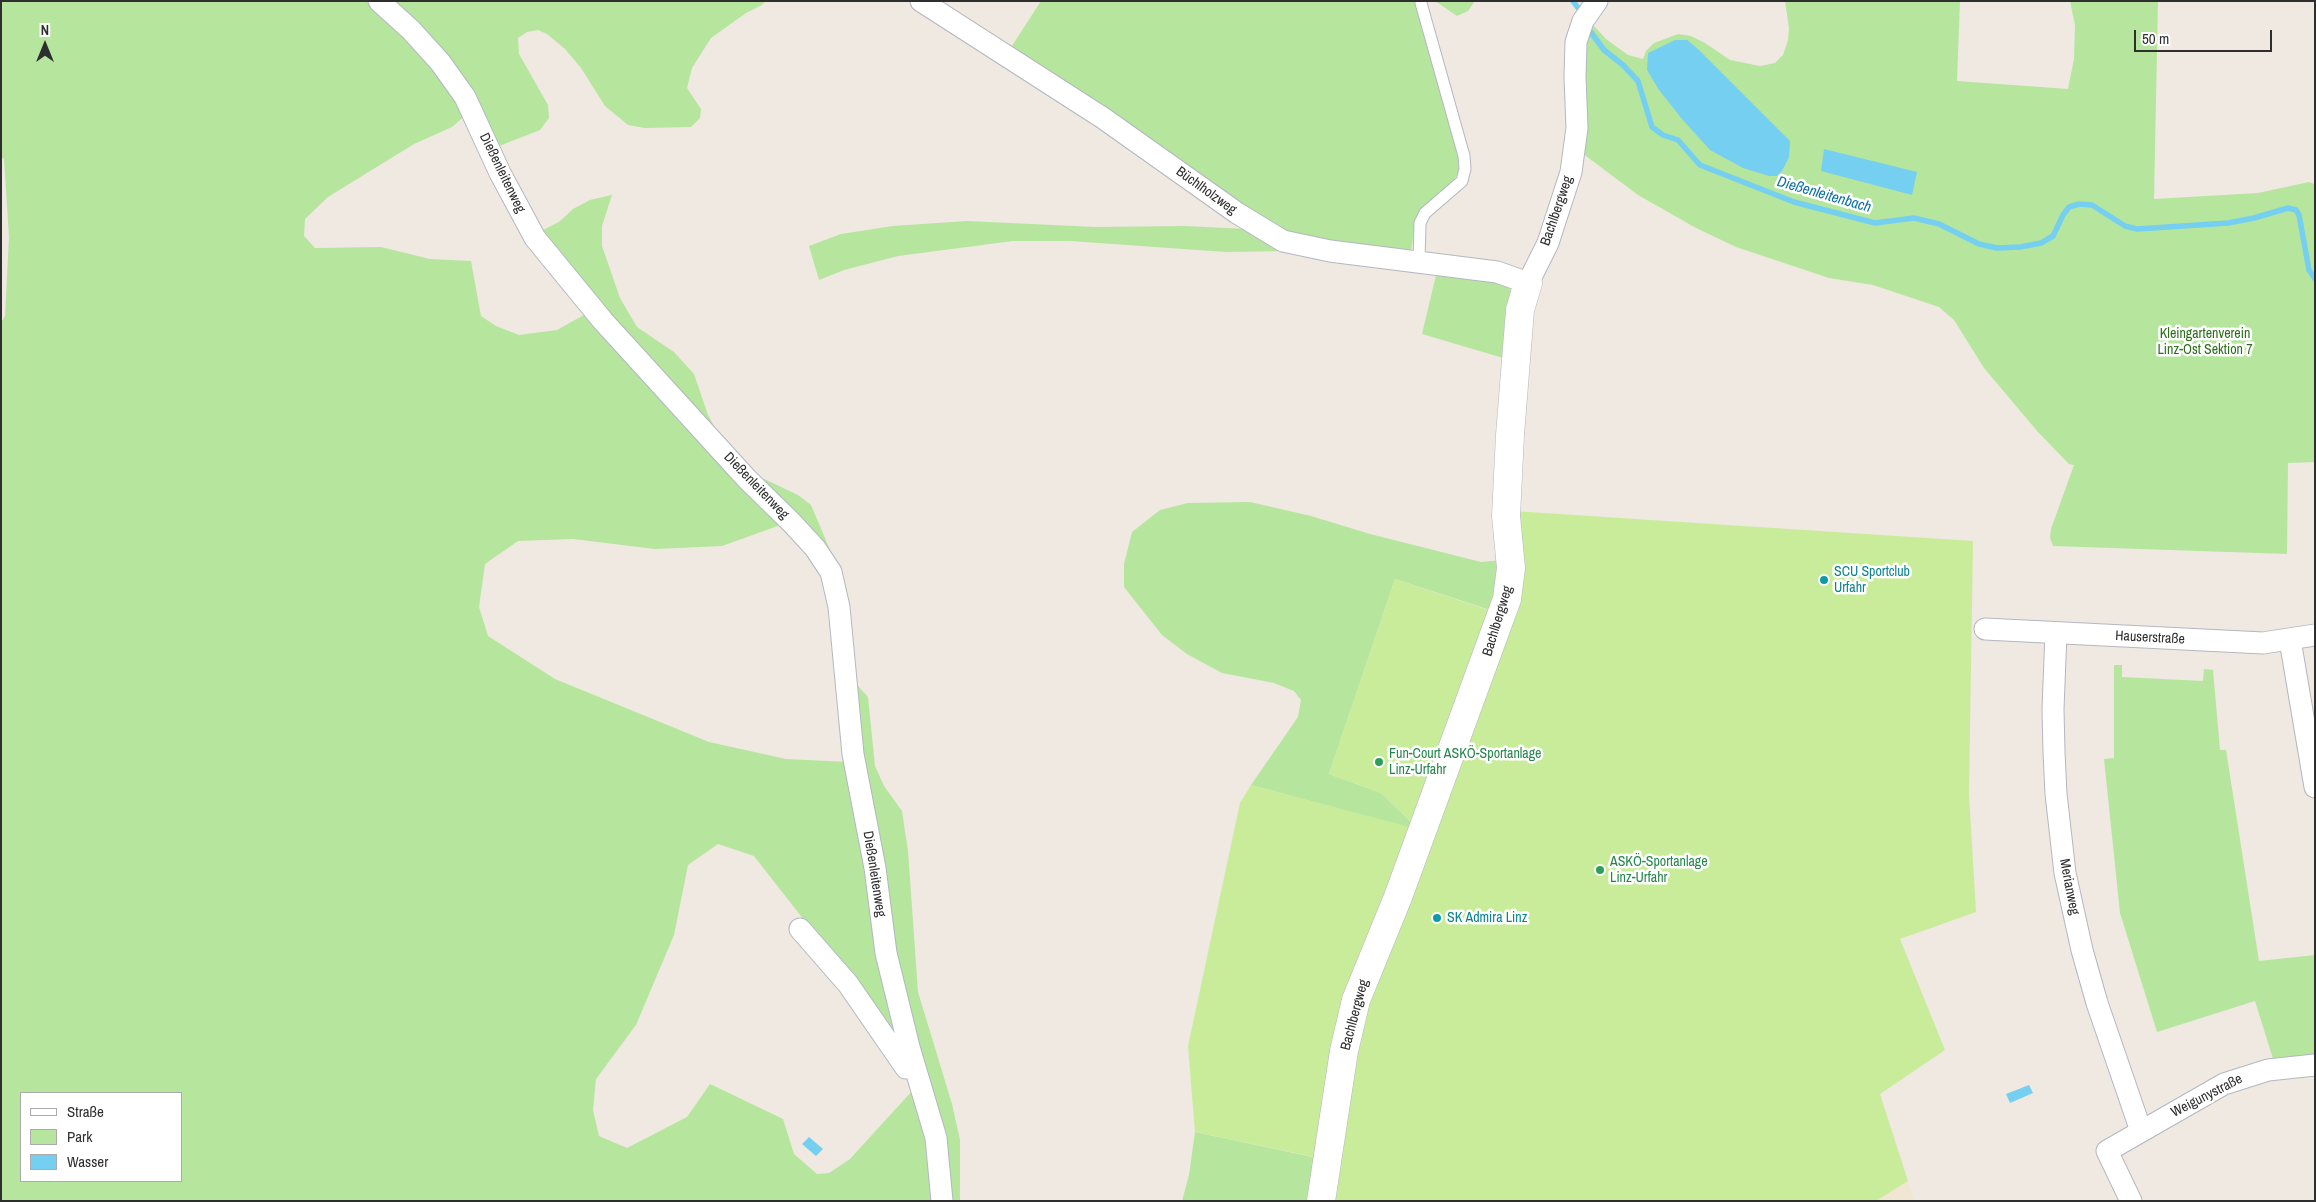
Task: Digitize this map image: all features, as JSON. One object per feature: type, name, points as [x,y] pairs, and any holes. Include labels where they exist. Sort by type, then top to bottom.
[{"type":"street","name":"Dießenleitenweg","points":[[379,1],[411,30],[440,62],[465,97],[485,136],[500,173],[535,238],[603,322],[747,479],[815,548],[831,572],[839,607],[848,714],[858,786],[875,868],[886,953],[915,1068],[936,1138],[942,1201]]},
{"type":"street","name":"Büchlholzweg","points":[[921,1],[1103,118],[1263,230],[1283,241],[1302,246],[1497,272],[1528,283]]},
{"type":"street","name":"Bachlbergweg","points":[[1321,1201],[1344,1051],[1356,1000],[1398,897],[1507,599],[1512,568],[1506,516],[1510,435],[1520,310],[1528,283],[1548,243],[1571,172],[1577,119],[1576,42],[1592,9]]},
{"type":"street","name":"Hauserstraße","points":[[1985,628],[2263,643],[2315,635]]},
{"type":"street","name":"Merianweg","points":[[2056,632],[2053,709],[2054,752],[2056,794],[2065,873],[2078,934],[2097,1003],[2142,1131]]},
{"type":"street","points":[[2290,640],[2315,787]]},
{"type":"street","points":[[800,928],[848,984],[906,1068],[915,1068]]},
{"type":"street","name":"Weigunystraße","points":[[2130,1201],[2108,1151],[2224,1084],[2245,1075],[2268,1070],[2315,1065]]},
{"type":"lane","points":[[1418,261],[1420,223],[1425,213],[1462,181],[1465,169],[1464,156],[1421,3]]},
{"type":"shaded area","points":[[1908,1181],[1914,1201],[1876,1201]]},
{"type":"green space","points":[[1,1],[373,1],[412,39],[468,113],[452,127],[414,144],[328,197],[305,219],[304,236],[315,248],[381,247],[430,259],[471,261],[481,316],[496,326],[519,335],[557,330],[591,311],[786,523],[722,546],[655,549],[573,539],[518,541],[485,564],[479,607],[488,636],[555,679],[709,742],[786,759],[848,762],[906,1055],[874,1011],[855,975],[829,952],[754,856],[718,844],[688,865],[674,935],[636,1025],[596,1079],[593,1110],[599,1136],[627,1148],[687,1117],[710,1084],[783,1119],[794,1154],[817,1174],[829,1173],[850,1159],[913,1090],[923,1109],[938,1201],[1,1201],[1,323],[5,316],[9,237],[4,159],[1,157]]},
{"type":"green space","points":[[386,1],[765,1],[762,5],[746,13],[711,38],[692,68],[687,88],[701,109],[700,118],[691,127],[645,128],[628,125],[605,106],[581,68],[565,49],[547,34],[538,30],[527,32],[518,38],[519,54],[548,105],[549,118],[540,130],[494,148]]},
{"type":"green space","points":[[1041,1],[1416,1],[1459,154],[1460,169],[1453,182],[1415,223],[1411,251],[1319,240],[1290,234],[1269,223],[1215,186],[1146,135],[1010,49]]},
{"type":"green space","points":[[1435,1],[1475,1],[1468,11],[1457,16]]},
{"type":"green space","name":"Kleingartenverein Linz-Ost Sektion 7","points":[[1785,1],[1960,1],[1957,81],[2068,89],[2074,59],[2075,25],[2070,1],[2158,1],[2154,199],[2258,193],[2309,182],[2315,184],[2315,462],[2288,463],[2287,554],[2053,546],[2050,538],[2051,529],[2074,465],[2069,464],[2038,432],[1984,368],[1954,320],[1939,307],[1873,285],[1829,278],[1736,247],[1696,228],[1638,195],[1582,153],[1583,50],[1592,24],[1606,39],[1628,55],[1643,59],[1646,51],[1654,43],[1678,34],[1691,36],[1705,43],[1730,60],[1760,66],[1775,63],[1783,55],[1788,40],[1789,28]]},
{"type":"green space","points":[[612,195],[602,226],[602,246],[620,298],[637,327],[674,352],[694,374],[708,415],[719,435],[747,467],[760,477],[798,495],[811,505],[847,590],[847,613],[763,489],[539,232],[559,222],[573,209],[590,200]]},
{"type":"green space","points":[[967,221],[1096,227],[1185,226],[1247,229],[1289,251],[1226,252],[1070,241],[1013,241],[898,256],[844,270],[819,280],[809,246],[841,234],[893,226]]},
{"type":"green space","points":[[1437,271],[1508,284],[1512,294],[1510,360],[1422,334]]},
{"type":"green space","points":[[1250,502],[1311,516],[1370,534],[1481,562],[1504,560],[1496,612],[1395,579],[1329,774],[1381,793],[1412,823],[1410,828],[1251,785],[1298,717],[1301,700],[1294,691],[1274,683],[1222,673],[1187,654],[1162,635],[1124,587],[1124,564],[1132,532],[1160,510],[1188,503]]},
{"type":"green space","name":"ASKÖ-Sportanlage Linz-Urfahr","points":[[1513,511],[1973,541],[1969,794],[1976,912],[1900,939],[1945,1050],[1880,1094],[1908,1181],[1876,1201],[1331,1201],[1338,1162],[1195,1132],[1188,1046],[1240,803],[1251,785],[1410,827],[1411,822],[1381,793],[1329,774],[1395,579],[1509,617]]},
{"type":"green space","points":[[2114,665],[2122,665],[2122,677],[2203,681],[2204,669],[2213,670],[2220,750],[2226,750],[2259,961],[2315,955],[2315,1059],[2274,1062],[2255,1001],[2157,1032],[2120,913],[2104,759],[2114,758]]},
{"type":"green space","points":[[850,686],[858,686],[868,697],[875,766],[884,786],[902,811],[908,851],[918,992],[952,1104],[960,1140],[960,1201],[947,1201],[900,997]]},
{"type":"green space","points":[[1195,1132],[1322,1159],[1314,1201],[1182,1201],[1189,1175]]},
{"type":"water","points":[[1675,40],[1687,40],[1698,49],[1790,141],[1789,157],[1782,171],[1777,176],[1769,176],[1743,168],[1710,150],[1659,90],[1647,70],[1648,53]]},
{"type":"water","points":[[1824,149],[1917,172],[1912,195],[1821,171]]},
{"type":"water","points":[[2029,1085],[2033,1093],[2010,1103],[2006,1094]]},
{"type":"water","points":[[809,1137],[823,1149],[816,1156],[802,1144]]},
{"type":"waterway","name":"Dießenleitenbach","points":[[1573,1],[1582,13]]},
{"type":"waterway","name":"Dießenleitenbach","points":[[1587,27],[1604,50],[1623,65],[1638,81],[1652,127],[1663,135],[1678,140],[1700,165],[1794,202],[1875,223],[1914,218],[1939,224],[1979,244],[1997,248],[2020,247],[2041,243],[2053,236],[2069,207],[2079,204],[2092,205],[2125,226],[2137,229],[2228,223],[2288,208],[2296,210],[2299,215],[2309,270],[2315,279]]},
{"type":"place","name":"SCU Sportclub Urfahr","points":[[1824,580]]},
{"type":"place","name":"Fun-Court ASKÖ-Sportanlage Linz-Urfahr","points":[[1379,762]]},
{"type":"place","name":"ASKÖ-Sportanlage Linz-Urfahr","points":[[1600,870]]},
{"type":"place","name":"SK Admira Linz","points":[[1437,918]]}]
